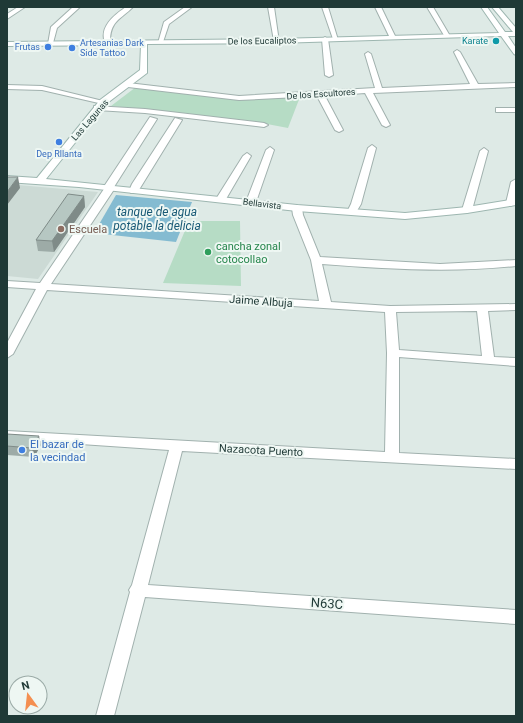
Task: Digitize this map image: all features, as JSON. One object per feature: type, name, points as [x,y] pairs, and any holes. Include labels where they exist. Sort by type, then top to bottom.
[{"type":"street","points":[[7,17],[22,7]]},
{"type":"street","points":[[50,43],[54,27],[77,7]]},
{"type":"street","points":[[107,42],[106,31],[112,20],[130,7]]},
{"type":"street","points":[[160,42],[166,22],[189,7]]},
{"type":"street","points":[[271,7],[277,41]]},
{"type":"street","points":[[325,7],[336,39]]},
{"type":"street","points":[[378,7],[393,38]]},
{"type":"street","points":[[430,7],[447,36]]},
{"type":"street","points":[[484,7],[516,53]]},
{"type":"street","points":[[495,7],[516,33]]},
{"type":"street","name":"De los Eucaliptos","points":[[7,44],[277,41],[516,33]]},
{"type":"street","points":[[325,39],[329,75]]},
{"type":"street","name":"Las Lagunas","points":[[40,181],[97,108],[144,71],[144,42]]},
{"type":"street","points":[[457,52],[475,86]]},
{"type":"street","points":[[368,54],[379,90]]},
{"type":"street","name":"De los Escultores","points":[[128,85],[239,98],[379,90],[516,85]]},
{"type":"street","points":[[7,87],[47,89],[103,102]]},
{"type":"street","points":[[368,91],[386,125]]},
{"type":"street","points":[[320,94],[339,130]]},
{"type":"street","points":[[97,108],[145,111],[264,125]]},
{"type":"street","points":[[499,110],[516,110]]},
{"type":"street","points":[[7,354],[43,287],[153,119]]},
{"type":"street","points":[[134,191],[178,120]]},
{"type":"street","points":[[352,212],[356,204],[372,148]]},
{"type":"street","points":[[251,202],[270,150]]},
{"type":"street","points":[[467,210],[484,151]]},
{"type":"street","points":[[221,199],[247,156]]},
{"type":"street","name":"Bellavista","points":[[7,179],[221,199],[297,208],[405,216],[467,210],[514,203]]},
{"type":"street","points":[[514,203],[516,182]]},
{"type":"street","points":[[297,208],[298,215],[316,260],[326,306]]},
{"type":"street","points":[[316,260],[407,268],[478,268],[516,263]]},
{"type":"street","name":"Jaime Albuja","points":[[7,284],[390,309],[516,307]]},
{"type":"street","points":[[482,308],[489,360]]},
{"type":"street","points":[[390,309],[393,353],[392,456]]},
{"type":"street","points":[[393,353],[516,362]]},
{"type":"street","name":"Nazacota Puento","points":[[7,435],[177,446],[392,456],[516,464]]},
{"type":"street","points":[[105,716],[177,446]]},
{"type":"street","name":"N63C","points":[[138,590],[516,617]]},
{"type":"shaded area","points":[[7,184],[98,192],[38,279],[7,276]]},
{"type":"green space","points":[[136,87],[240,100],[300,97],[288,128],[251,121],[111,106]]},
{"type":"green space","name":"cancha zonal cotocollao","points":[[189,221],[240,221],[241,286],[163,283]]},
{"type":"water","name":"tanque de agua potable la delicia","points":[[116,195],[192,202],[176,242],[94,233]]},
{"type":"building","points":[[7,177],[18,177],[7,192]]},
{"type":"building","points":[[68,194],[84,196],[52,241],[36,240]]},
{"type":"building","points":[[7,434],[39,436],[32,448],[7,446]]},
{"type":"place","name":"Karate","points":[[496,41]]},
{"type":"place","name":"Frutas","points":[[48,47]]},
{"type":"place","name":"Artesanias Dark Side Tattoo","points":[[72,48]]},
{"type":"place","name":"Dep Rllanta","points":[[59,142]]},
{"type":"place","name":"Escuela","points":[[61,229]]},
{"type":"place","name":"cancha zonal cotocollao","points":[[208,252]]},
{"type":"place","name":"El bazar de la vecindad","points":[[22,450]]}]
